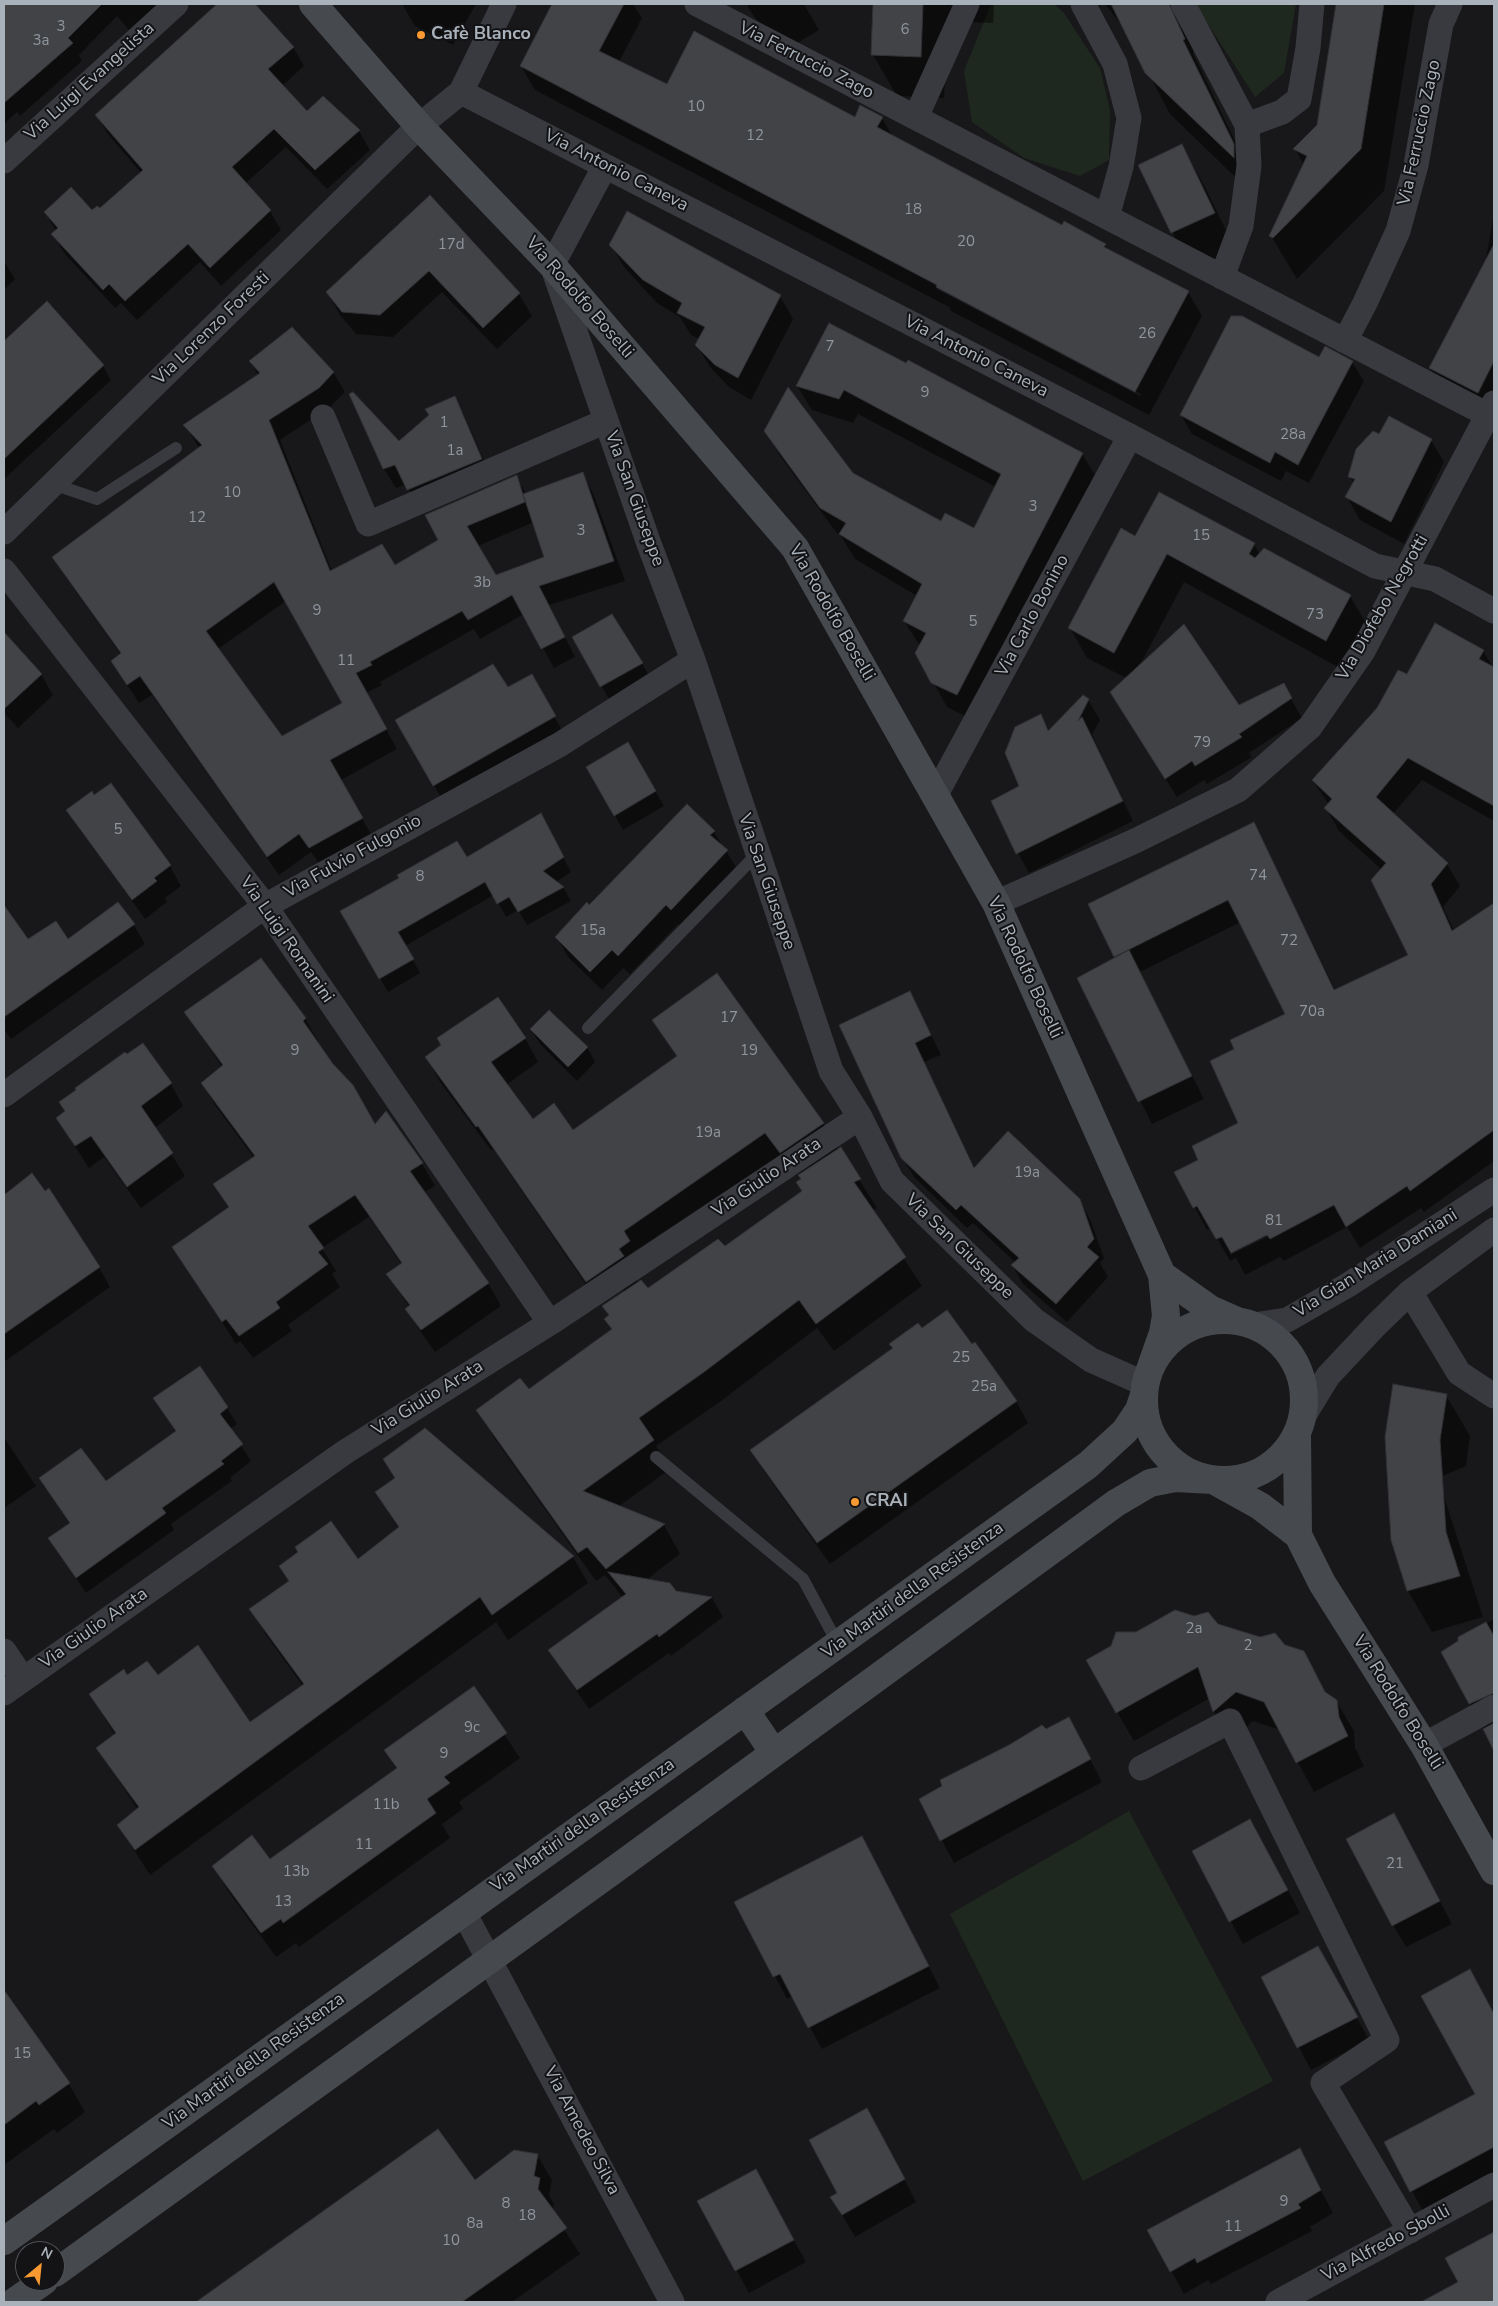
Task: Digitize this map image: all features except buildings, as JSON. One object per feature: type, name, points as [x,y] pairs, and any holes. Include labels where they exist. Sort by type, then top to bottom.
[{"type":"street","name":"Via Luigi Evangelista","points":[[4,161],[176,4]]},
{"type":"street","name":"Via Rodolfo Boselli","points":[[313,4],[419,126],[552,265],[795,548],[996,903],[1162,1275],[1166,1316],[1163,1332],[1147,1382]]},
{"type":"street","points":[[461,92],[504,4]]},
{"type":"street","name":"Via Ferruccio Zago","points":[[697,4],[1345,341],[1491,409]]},
{"type":"street","points":[[916,118],[967,4]]},
{"type":"street","points":[[1083,4],[1115,64],[1129,118],[1121,167],[1107,217]]},
{"type":"street","points":[[1183,4],[1247,125],[1249,166],[1241,226],[1222,277]]},
{"type":"street","points":[[1247,125],[1282,112],[1299,99],[1308,48],[1312,4]]},
{"type":"street","name":"Via Ferruccio Zago","points":[[1345,341],[1365,303],[1398,231],[1416,165],[1441,24],[1450,4]]},
{"type":"street","name":"Via Lorenzo Foresti","points":[[4,532],[419,126],[461,92]]},
{"type":"street","name":"Via Antonio Caneva","points":[[461,92],[1130,436],[1375,566],[1435,579],[1494,611]]},
{"type":"street","points":[[552,265],[605,166]]},
{"type":"street","name":"Via San Giuseppe","points":[[552,265],[606,421],[693,660],[756,854],[831,1071],[860,1117],[892,1181],[1034,1320],[1091,1360],[1147,1382]]},
{"type":"street","name":"Via Diofebo Negrotti","points":[[996,903],[1135,841],[1238,790],[1310,727],[1363,651],[1491,409]]},
{"type":"street","points":[[324,417],[368,524],[606,421]]},
{"type":"street","name":"Via Carlo Bonino","points":[[935,796],[1130,436]]},
{"type":"street","name":"Via Luigi Romanini","points":[[4,571],[265,906],[550,1323]]},
{"type":"street","name":"Via Fulvio Fulgonio","points":[[6,1087],[265,906],[558,745],[693,660]]},
{"type":"street","name":"Via Giulio Arata","points":[[14,1686],[344,1452],[550,1323],[860,1117]]},
{"type":"street","name":"Via Gian Maria Damiani","points":[[1246,1323],[1287,1320],[1348,1284],[1494,1190]]},
{"type":"street","name":"Via Gian Maria Damiani","points":[[1300,1426],[1328,1376],[1410,1292],[1494,1230]]},
{"type":"street","points":[[65,2266],[490,1960],[1132,1493],[1150,1483],[1175,1478],[1240,1480],[1274,1465],[1288,1451],[1300,1426],[1305,1398],[1302,1380],[1295,1362],[1284,1346],[1270,1334],[1210,1309],[1162,1275]]},
{"type":"street","points":[[1410,1292],[1459,1373],[1494,1396]]},
{"type":"street","points":[[1213,1480],[1186,1471],[1171,1461],[1159,1447],[1150,1431],[1145,1413],[1147,1382],[1166,1345],[1180,1333],[1196,1324],[1215,1320],[1246,1323]]},
{"type":"street","name":"Via Martiri della Resistenza","points":[[4,2241],[1102,1454],[1134,1418],[1147,1382]]},
{"type":"street","name":"Via Rodolfo Boselli","points":[[1298,1535],[1300,1426]]},
{"type":"street","name":"Via Rodolfo Boselli","points":[[1213,1480],[1260,1506],[1298,1535],[1322,1583],[1424,1745],[1492,1859]]},
{"type":"street","points":[[4,1651],[14,1686]]},
{"type":"street","points":[[1424,1745],[1494,1707]]},
{"type":"street","points":[[744,1710],[774,1753]]},
{"type":"street","points":[[1142,1768],[1230,1721],[1388,2040],[1323,2083],[1410,2230]]},
{"type":"street","name":"Via Amedeo Silva","points":[[463,1911],[672,2302]]},
{"type":"street","name":"Via Alfredo Sbolli","points":[[1278,2302],[1494,2185]]},
{"type":"street","points":[[14,2302],[30,2291]]},
{"type":"lane","points":[[52,484],[97,499],[176,448]]},
{"type":"lane","points":[[588,1028],[756,854]]},
{"type":"lane","points":[[656,1457],[803,1579],[838,1644]]},
{"type":"shaded area","points":[[991,4],[1054,4],[1064,13],[1100,68],[1110,110],[1109,160],[1080,176],[1024,158],[972,122],[964,71]]},
{"type":"shaded area","points":[[1195,4],[1296,4],[1284,73],[1255,97]]},
{"type":"shaded area","points":[[1129,1811],[1273,2081],[1083,2181],[950,1914]]},
{"type":"place","name":"Cafè Blanco","points":[[421,35]]},
{"type":"place","name":"CRAI","points":[[855,1502]]}]
